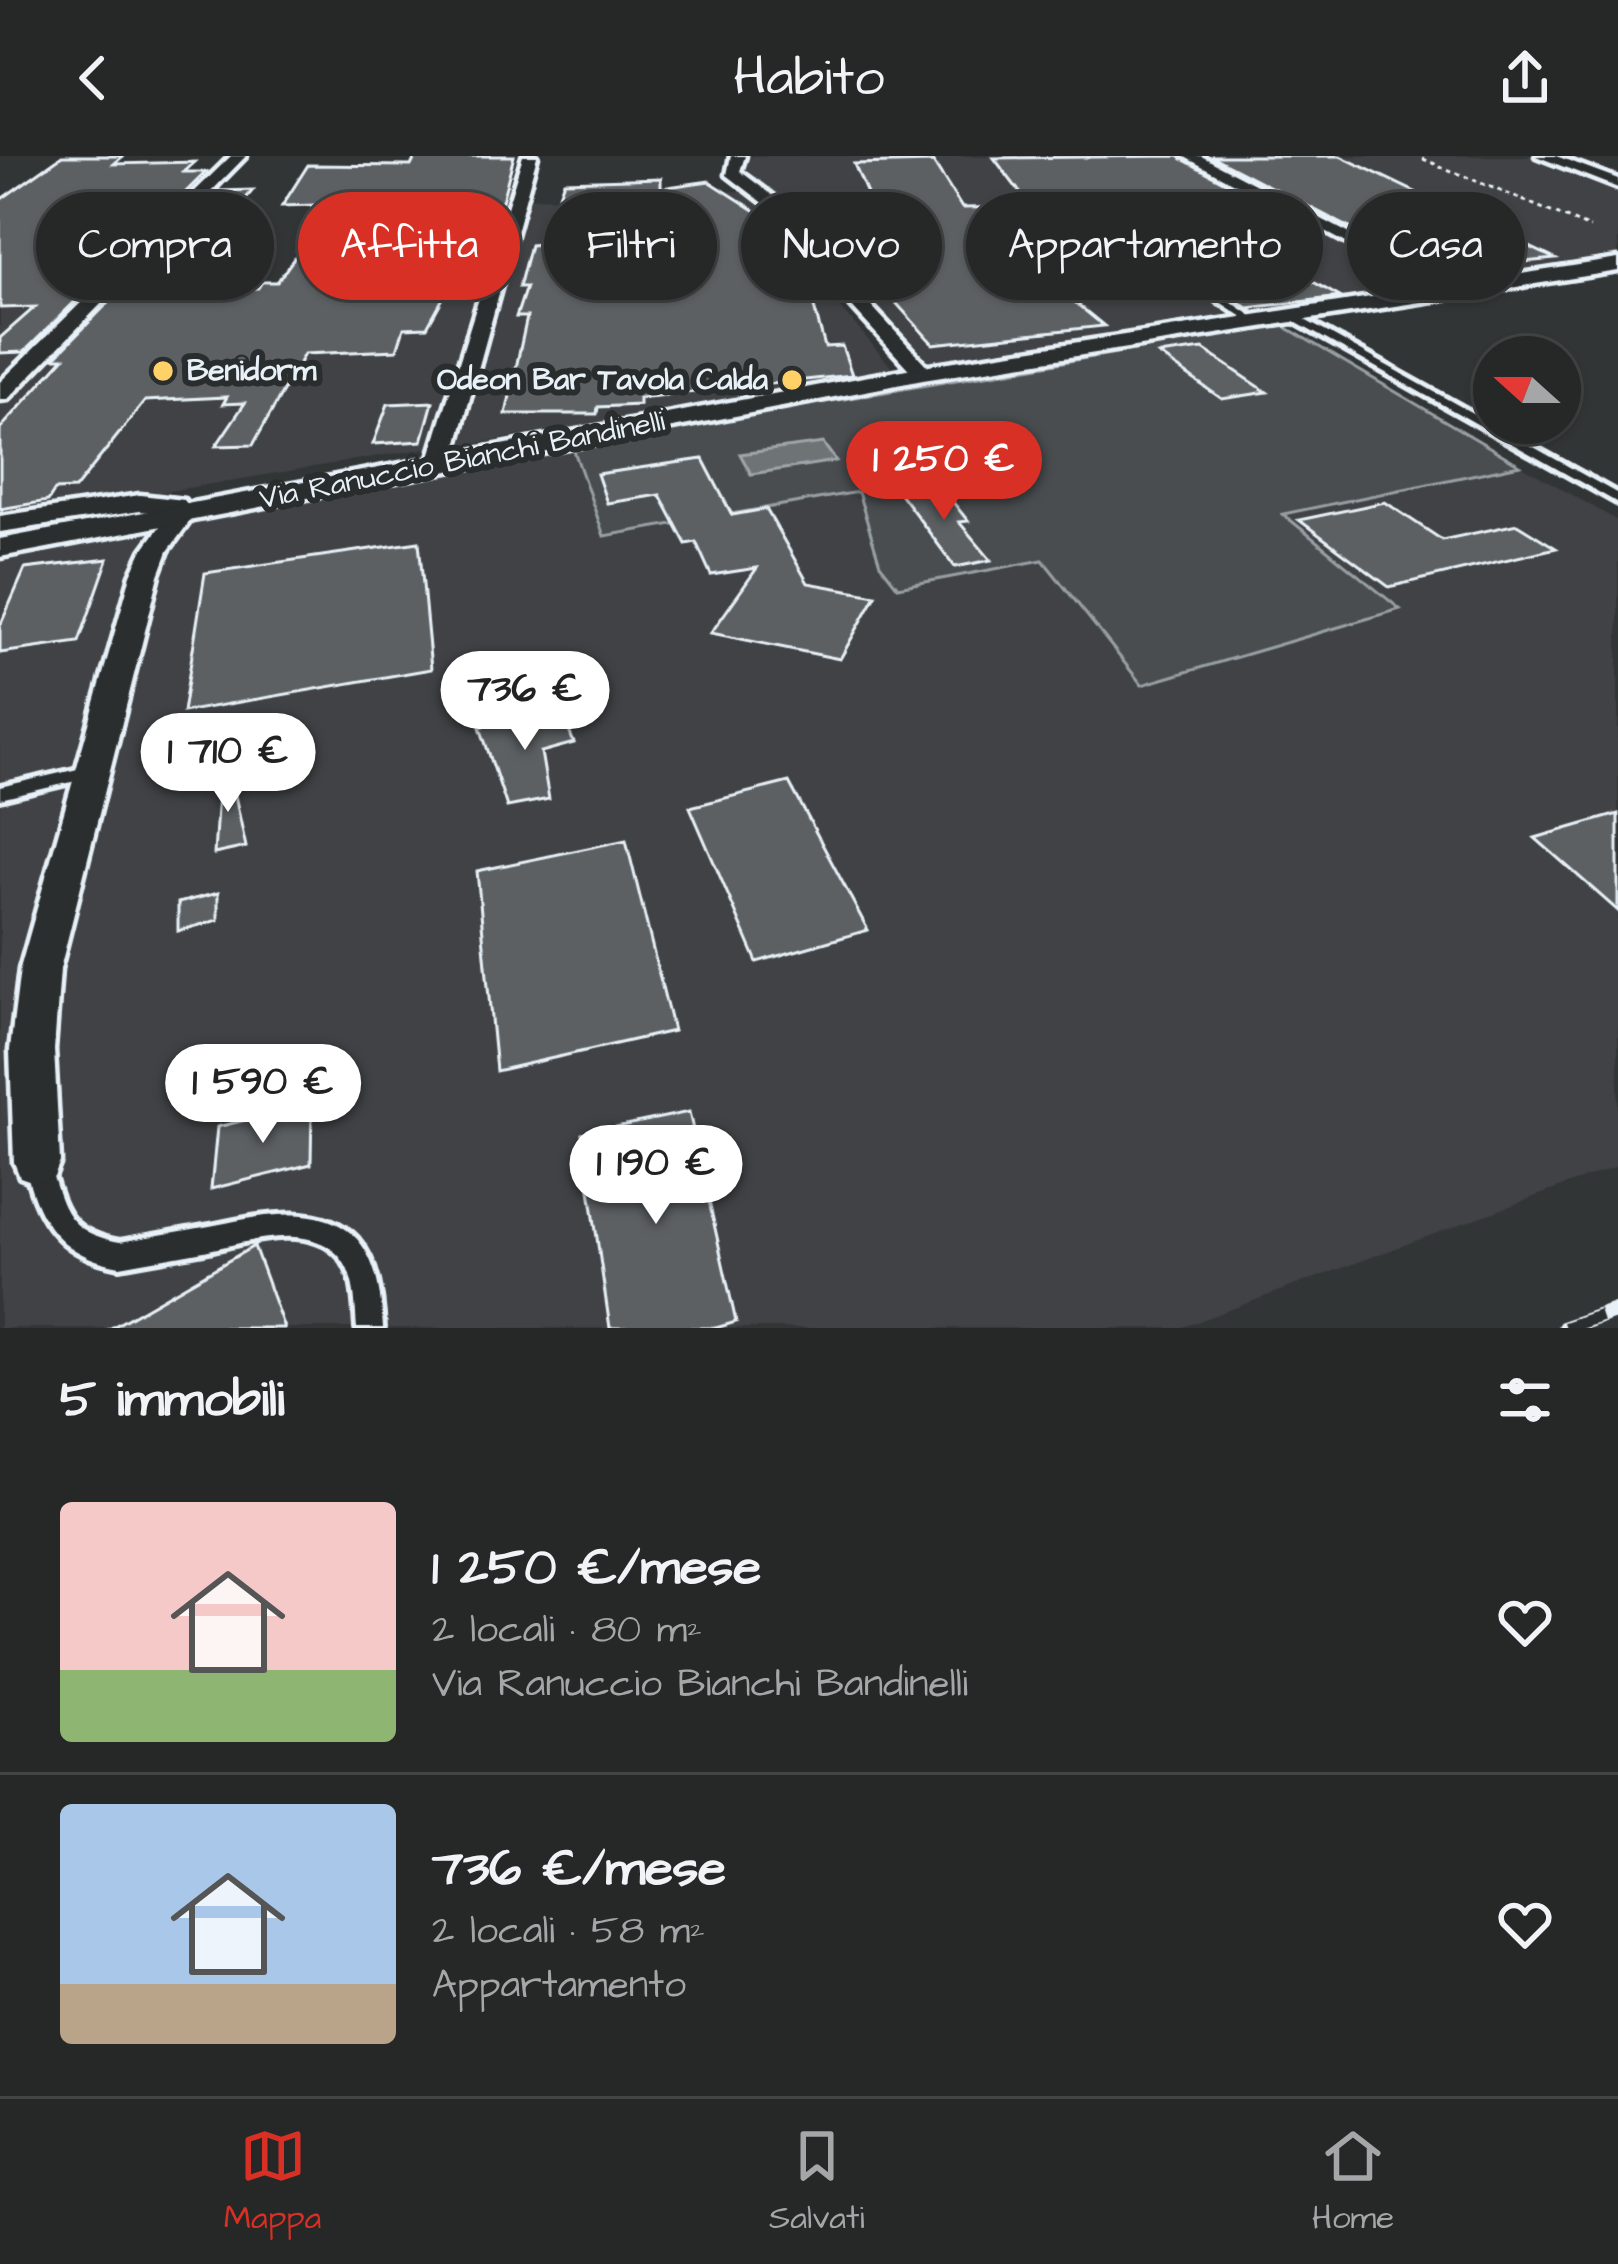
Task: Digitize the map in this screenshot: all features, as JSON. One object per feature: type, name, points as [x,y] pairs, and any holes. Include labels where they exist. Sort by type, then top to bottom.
[{"type":"street","points":[[0,394],[239,156]]},
{"type":"street","points":[[440,463],[530,156]]},
{"type":"street","points":[[738,156],[732,172],[810,231],[842,269],[858,302],[923,373]]},
{"type":"street","points":[[1190,156],[1347,238]]},
{"type":"street","points":[[1543,156],[1618,184]]},
{"type":"street","name":"Via Ranuccio Bianchi Bandinelli","points":[[1525,279],[1618,265]]},
{"type":"street","name":"Via Ranuccio Bianchi Bandinelli","points":[[0,548],[923,373],[1393,300]]},
{"type":"street","points":[[0,524],[149,502],[175,505],[182,514],[155,551],[145,575],[36,992],[32,1075],[37,1162]]},
{"type":"lane","points":[[1222,300],[1255,322]]},
{"type":"lane","points":[[1291,316],[1618,499]]},
{"type":"lane","points":[[0,793],[91,772]]},
{"type":"lane","points":[[37,1162],[60,1227],[70,1238],[101,1252],[120,1254],[274,1226],[298,1225],[339,1237],[363,1270],[370,1328]]},
{"type":"path","points":[[1423,159],[1590,228]]},
{"type":"shaded area","points":[[752,156],[1181,156],[1251,192],[966,192],[966,300],[1323,300],[1323,229],[1347,242],[1347,300],[1368,300],[932,369],[869,300],[942,300],[942,192],[769,192],[737,172]]},
{"type":"shaded area","points":[[1207,156],[1534,156],[1618,187],[1618,256],[1525,270],[1525,192],[1347,192],[1347,231],[1323,218],[1323,192],[1274,192]]},
{"type":"shaded area","points":[[743,191],[745,192],[741,192],[741,300],[834,300],[895,371],[451,448],[495,300],[520,300],[520,215],[525,198],[544,197],[544,300],[717,300],[717,192],[712,192]]},
{"type":"shaded area","points":[[36,235],[36,300],[86,300],[0,384],[0,236]]},
{"type":"shaded area","points":[[298,278],[298,300],[476,300],[428,448],[0,519],[0,403],[104,300],[274,300],[274,280]]},
{"type":"shaded area","points":[[1282,325],[1473,437],[1473,444],[1484,444],[1520,465],[1283,514],[1400,609],[1142,685],[1043,560],[898,587],[880,564],[858,492],[604,536],[572,445]]},
{"type":"shaded area","points":[[823,443],[836,461],[751,474],[740,454]]},
{"type":"shaded area","points":[[572,444],[604,535],[859,492],[880,563],[898,587],[1043,560],[1398,607],[1282,515],[1520,465],[1618,521],[1618,1166],[1180,1328],[0,1328],[0,555]]},
{"type":"building","points":[[62,156],[123,156],[114,164],[195,162],[184,172],[206,172],[186,192],[36,192],[36,300],[77,300],[24,352],[0,353],[0,338],[35,307],[0,308],[0,200]]},
{"type":"building","points":[[416,156],[514,156],[504,192],[298,192],[298,206],[282,206],[308,165],[411,166]]},
{"type":"building","points":[[1179,156],[1244,192],[1020,192],[994,158]]},
{"type":"building","points":[[1211,156],[1340,156],[1415,192],[1347,192],[1347,226],[1323,214],[1323,192],[1280,192]]},
{"type":"building","points":[[933,162],[966,208],[966,300],[1072,300],[1104,326],[933,344],[894,300],[942,300],[942,192],[866,192],[854,164]]},
{"type":"building","points":[[661,178],[661,188],[709,181],[741,201],[741,300],[812,300],[825,347],[842,346],[852,375],[639,398],[639,405],[598,407],[597,414],[506,414],[527,317],[516,317],[526,287],[520,283],[530,245],[541,244],[544,236],[544,300],[717,300],[717,192],[560,192],[564,181]]},
{"type":"building","points":[[1525,245],[1555,259],[1525,262]]},
{"type":"building","points":[[298,252],[298,300],[442,300],[427,327],[404,328],[397,350],[304,354],[253,445],[216,446],[245,403],[223,404],[227,397],[145,401],[75,489],[55,490],[48,501],[0,509],[0,429],[64,358],[54,358],[111,300],[274,300],[277,282]]},
{"type":"building","points":[[1323,287],[1340,297],[1323,299]]},
{"type":"building","points":[[1236,300],[1315,300],[1248,308]]},
{"type":"building","points":[[1203,349],[1267,392],[1222,399],[1159,355]]},
{"type":"building","points":[[433,402],[422,441],[373,444],[388,404]]},
{"type":"building","points":[[703,459],[732,515],[766,509],[808,583],[876,595],[840,659],[711,633],[757,568],[711,575],[696,542],[686,544],[660,495],[607,503],[597,474]]},
{"type":"building","points":[[937,482],[968,521],[959,522],[991,560],[955,567],[896,488]]},
{"type":"building","points":[[1385,502],[1442,540],[1517,524],[1556,548],[1389,587],[1299,520]]},
{"type":"building","points":[[419,542],[431,669],[183,712],[205,573]]},
{"type":"building","points":[[108,559],[79,642],[0,653],[0,626],[25,569]]},
{"type":"building","points":[[559,707],[574,743],[541,752],[549,799],[507,807],[480,727]]},
{"type":"building","points":[[220,762],[228,762],[246,847],[214,854]]},
{"type":"building","points":[[789,782],[868,930],[757,962],[690,807]]},
{"type":"building","points":[[1618,814],[1618,911],[1535,838]]},
{"type":"building","points":[[626,840],[673,1031],[496,1071],[477,871]]},
{"type":"building","points":[[218,893],[218,920],[178,931],[178,903]]},
{"type":"building","points":[[312,1104],[311,1164],[211,1189],[217,1127]]},
{"type":"building","points":[[689,1112],[736,1322],[716,1328],[610,1328],[582,1134]]},
{"type":"building","points":[[254,1246],[284,1328],[111,1328]]},
{"type":"railway","points":[[1565,1328],[1618,1310]]},
{"type":"place","name":"Benidorm","points":[[163,371]]},
{"type":"place","name":"Odeon Bar Tavola Calda","points":[[792,380]]}]
